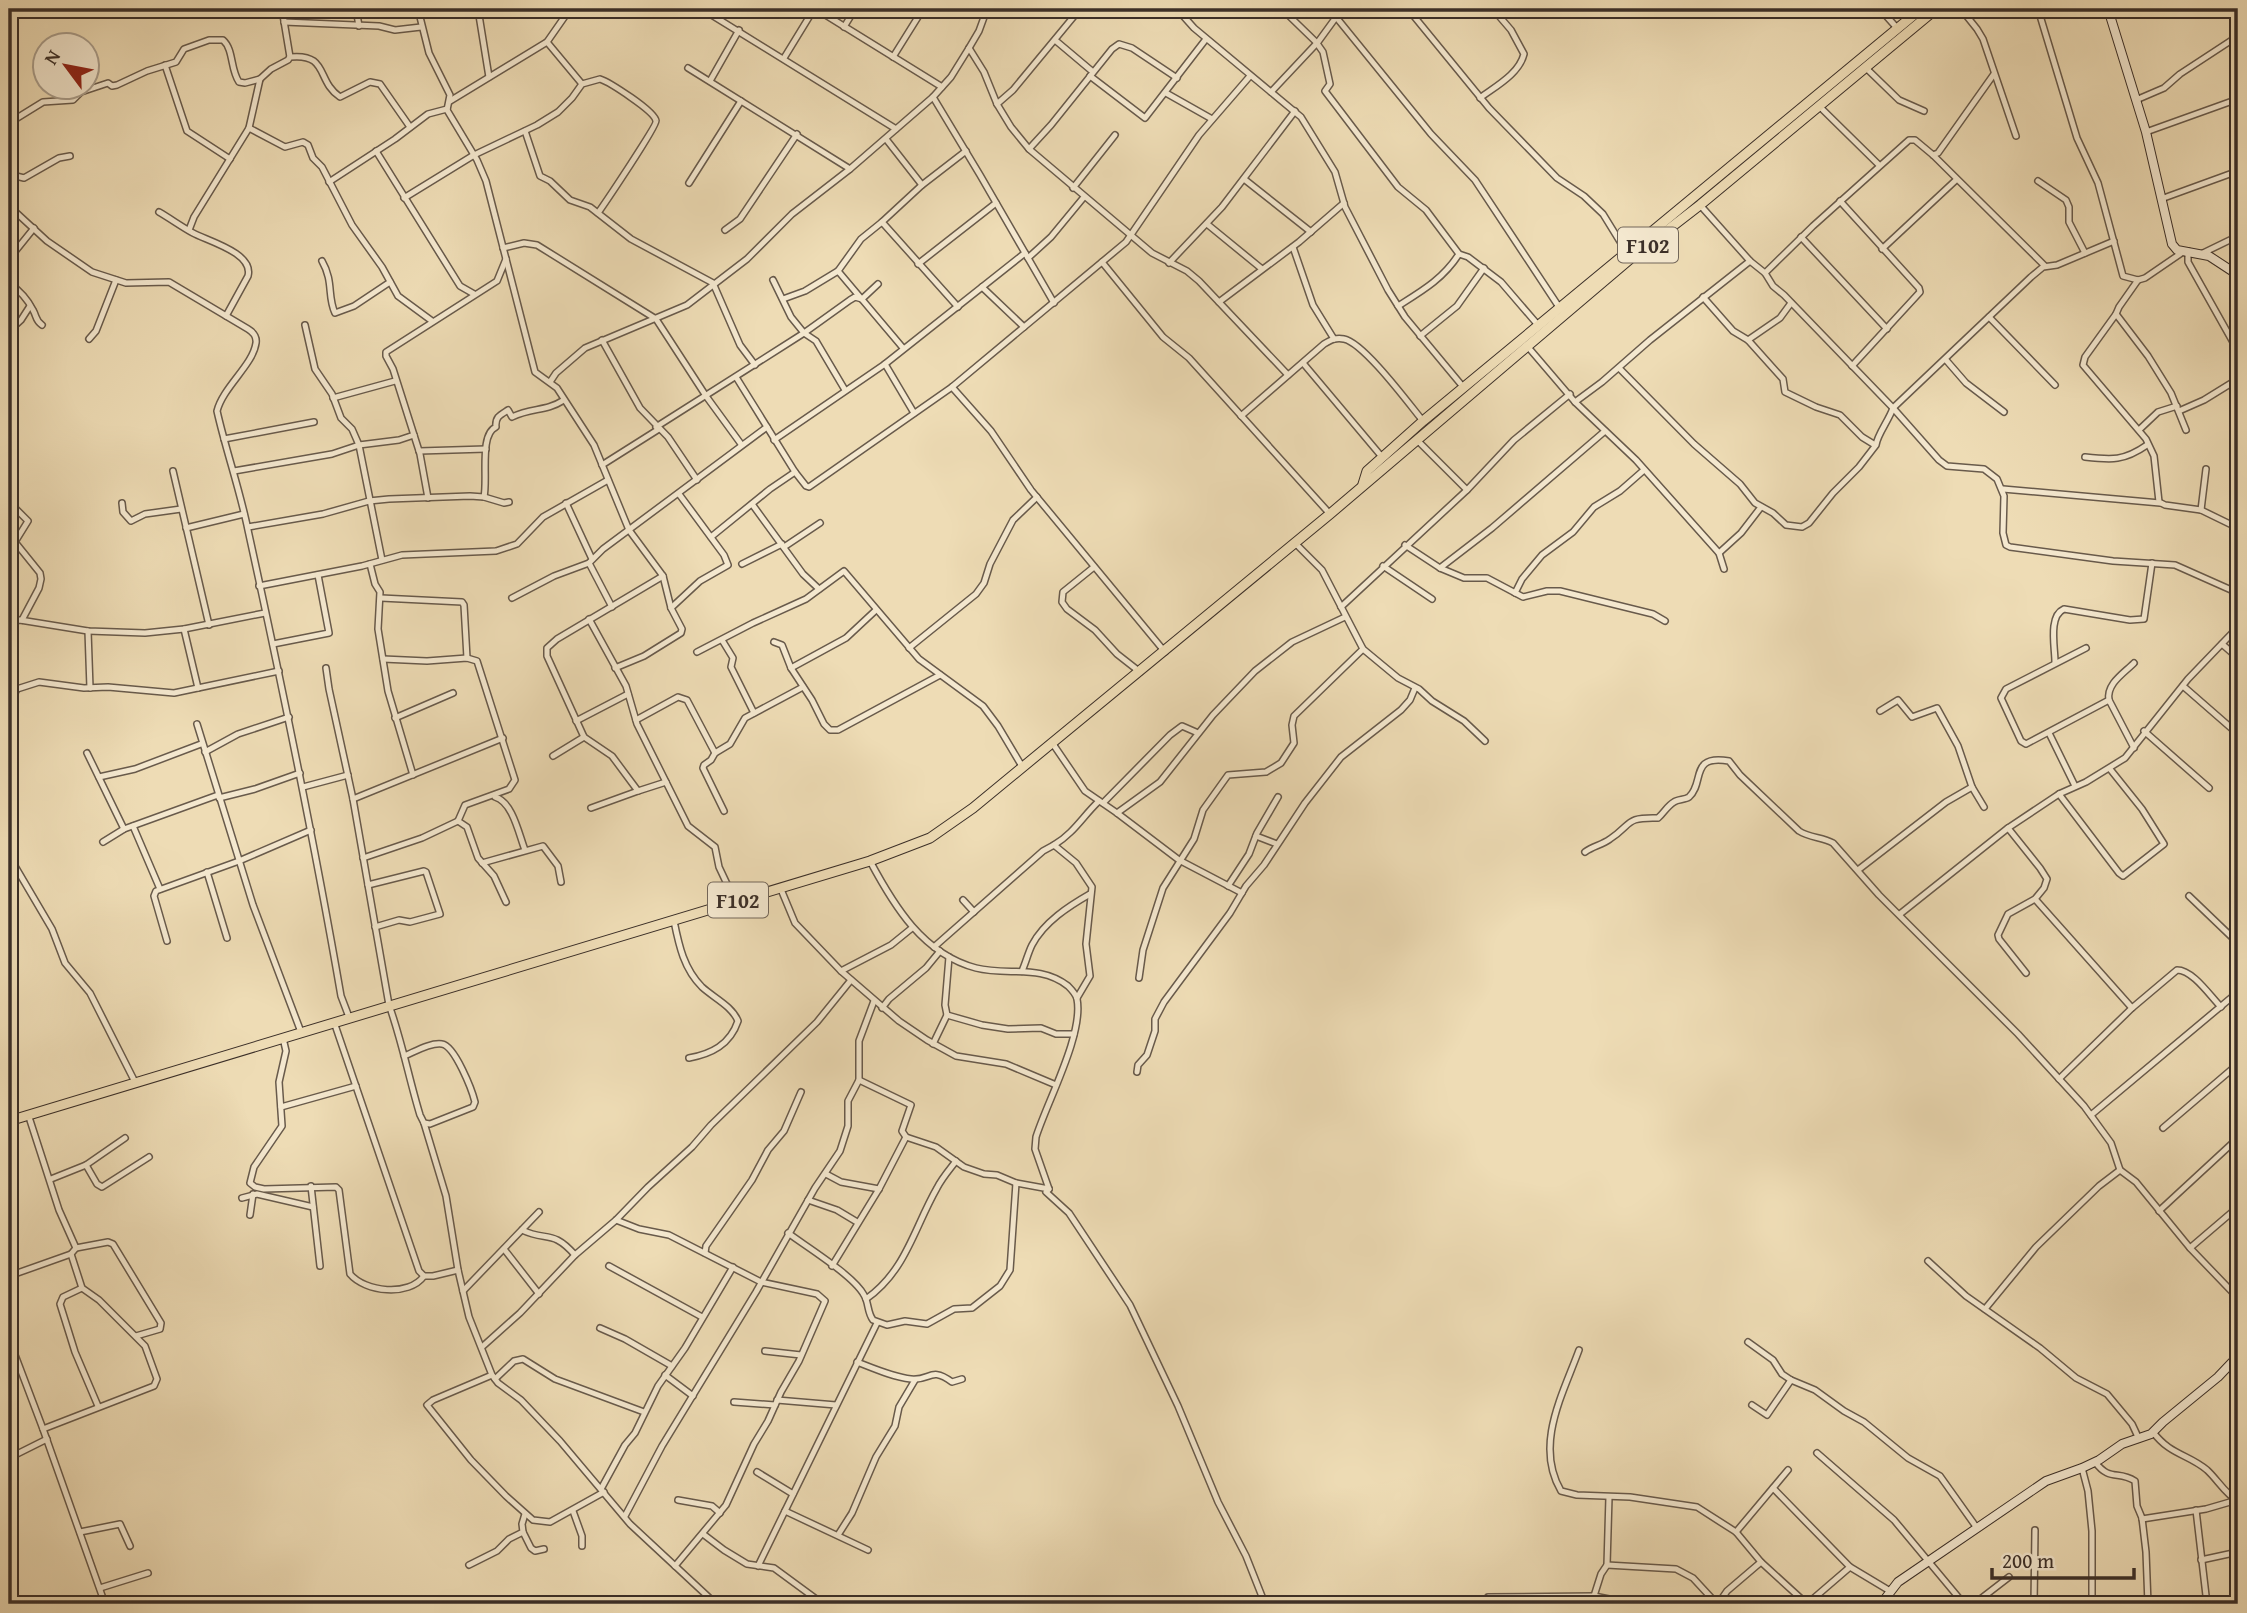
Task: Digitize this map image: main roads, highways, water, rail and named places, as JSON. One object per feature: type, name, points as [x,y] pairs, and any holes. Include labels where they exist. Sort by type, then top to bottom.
[{"type":"main road","name":"F102","points":[[9,1121],[388,1005],[674,922],[870,861],[930,838],[973,808],[1053,744],[1330,514],[1528,347],[1628,256],[1921,9]]},
{"type":"main road","name":"F102","points":[[1363,485],[1367,471],[1382,457],[1559,307],[1700,205],[1936,9]]}]
